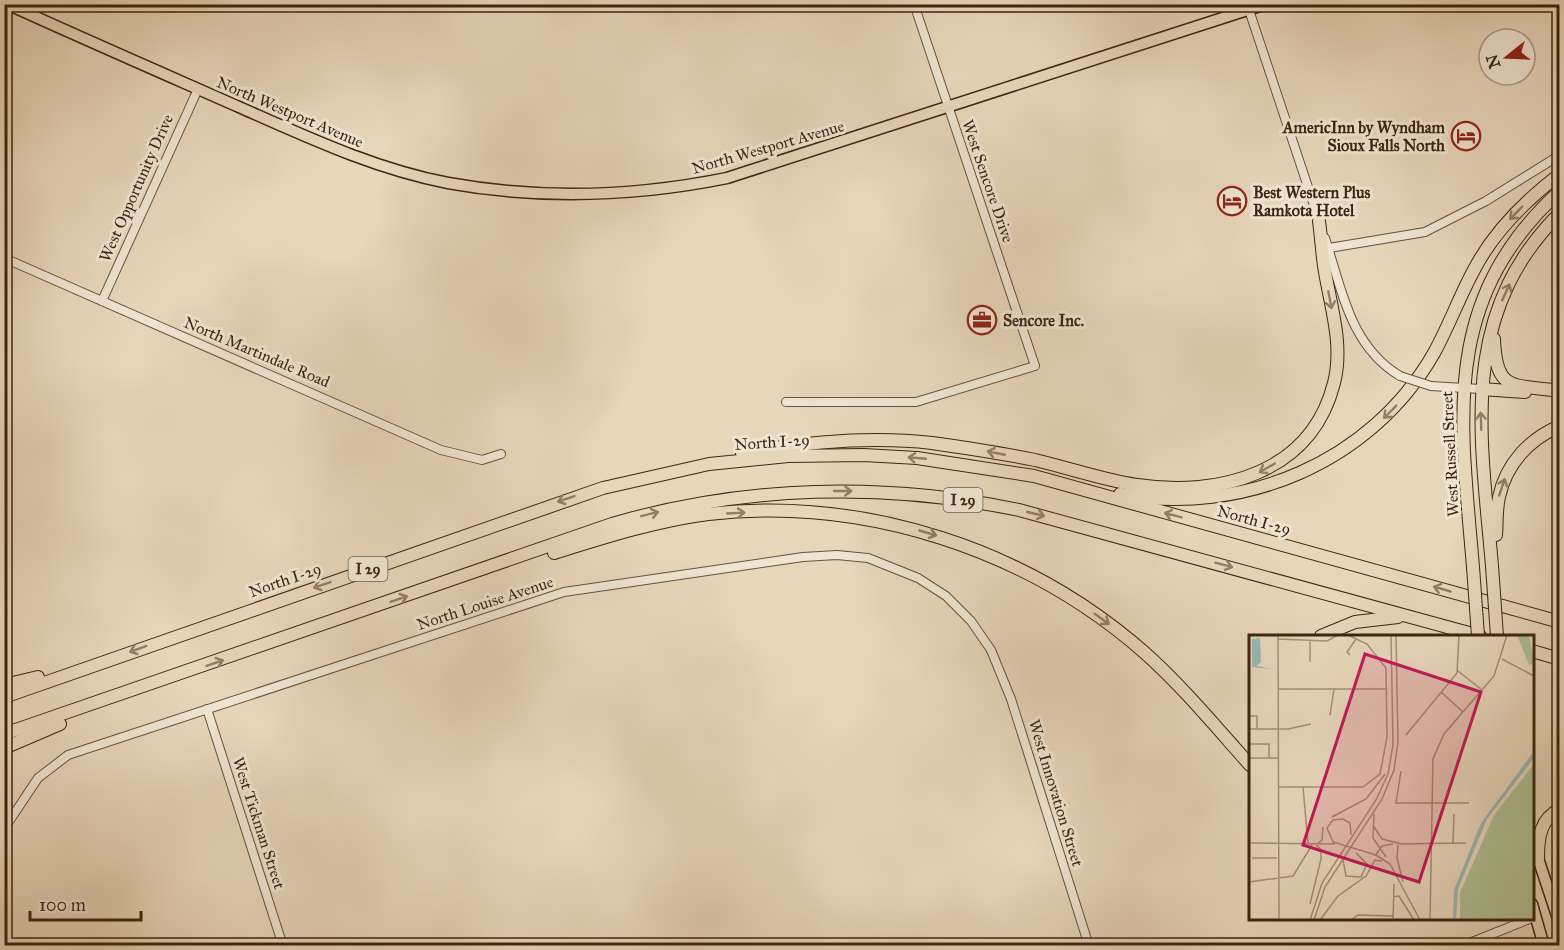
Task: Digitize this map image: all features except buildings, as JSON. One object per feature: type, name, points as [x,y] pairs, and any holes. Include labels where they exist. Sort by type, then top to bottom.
[{"type":"highway","points":[[1058,482],[1140,497],[1181,499],[1218,497],[1289,479],[1343,451],[1378,423],[1406,395],[1435,352],[1466,285],[1488,246],[1514,214],[1560,174]]},
{"type":"highway","name":"West Russell Street","points":[[1479,635],[1462,422],[1462,388],[1472,332],[1491,279],[1522,229],[1560,191]]},
{"type":"highway","name":"West Russell Street","points":[[1497,635],[1481,389],[1493,325],[1521,262],[1560,213]]},
{"type":"highway","points":[[710,464],[724,456],[759,450],[829,442],[880,440],[976,449],[1153,487],[1201,488],[1247,478],[1279,461],[1301,443],[1319,420],[1334,384],[1337,368],[1336,331],[1325,248],[1319,221]]},
{"type":"highway","points":[[1493,325],[1496,368],[1504,379],[1517,385],[1560,392]]},
{"type":"highway","points":[[1481,389],[1560,392]]},
{"type":"highway","points":[[1492,566],[1498,499],[1506,476],[1527,446],[1560,426]]},
{"type":"highway","name":"North I-29","points":[[4,697],[622,482],[710,464],[788,456],[890,456],[969,464],[1058,482],[1560,622]]},
{"type":"highway","name":"I 29","points":[[4,734],[120,696],[612,524],[695,504],[800,492],[889,492],[988,504],[1061,520],[1475,635]]},
{"type":"highway","points":[[514,558],[552,554],[665,522],[733,513],[824,514],[881,522],[937,536],[1024,572],[1099,617],[1167,674],[1249,763]]},
{"type":"highway","points":[[1512,609],[1539,608],[1560,614]]},
{"type":"highway","points":[[1323,635],[1355,622],[1406,616]]},
{"type":"highway","points":[[1534,651],[1560,658]]},
{"type":"highway","points":[[4,686],[115,657]]},
{"type":"highway","points":[[4,748],[103,708],[120,696]]},
{"type":"highway","points":[[1538,858],[1543,825],[1560,809]]},
{"type":"main road","name":"North Westport Avenue","points":[[7,4],[316,141],[402,172],[490,190],[574,196],[651,191],[726,178],[1248,7],[1266,4]]},
{"type":"main road","points":[[1534,844],[1560,925]]},
{"type":"main road","points":[[1534,918],[1544,945]]},
{"type":"street","name":"West Sencore Drive","points":[[786,402],[916,402],[1035,366],[914,4]]},
{"type":"street","points":[[1248,7],[1319,221]]},
{"type":"street","name":"West Opportunity Drive","points":[[102,301],[198,89]]},
{"type":"street","points":[[1481,389],[1431,386],[1400,376],[1379,361],[1358,335],[1325,248],[1425,232],[1486,201],[1560,155]]},
{"type":"street","name":"North Martindale Road","points":[[4,258],[441,450],[482,460],[501,454]]},
{"type":"street","name":"North Louise Avenue","points":[[4,829],[38,778],[57,760],[81,749],[564,592],[821,555],[868,558],[918,578],[959,608],[991,650]]},
{"type":"street","name":"West Innovation Street","points":[[991,650],[1008,690],[1089,945]]},
{"type":"street","name":"West Tickman Street","points":[[207,709],[283,945]]},
{"type":"street","points":[[1548,889],[1560,896]]},
{"type":"street","points":[[1462,945],[1529,920]]},
{"type":"place","name":"AmericInn by Wyndham Sioux Falls North","points":[[1466,136]]},
{"type":"place","name":"Best Western Plus Ramkota Hotel","points":[[1232,201]]},
{"type":"place","name":"Sencore Inc.","points":[[982,320]]}]
